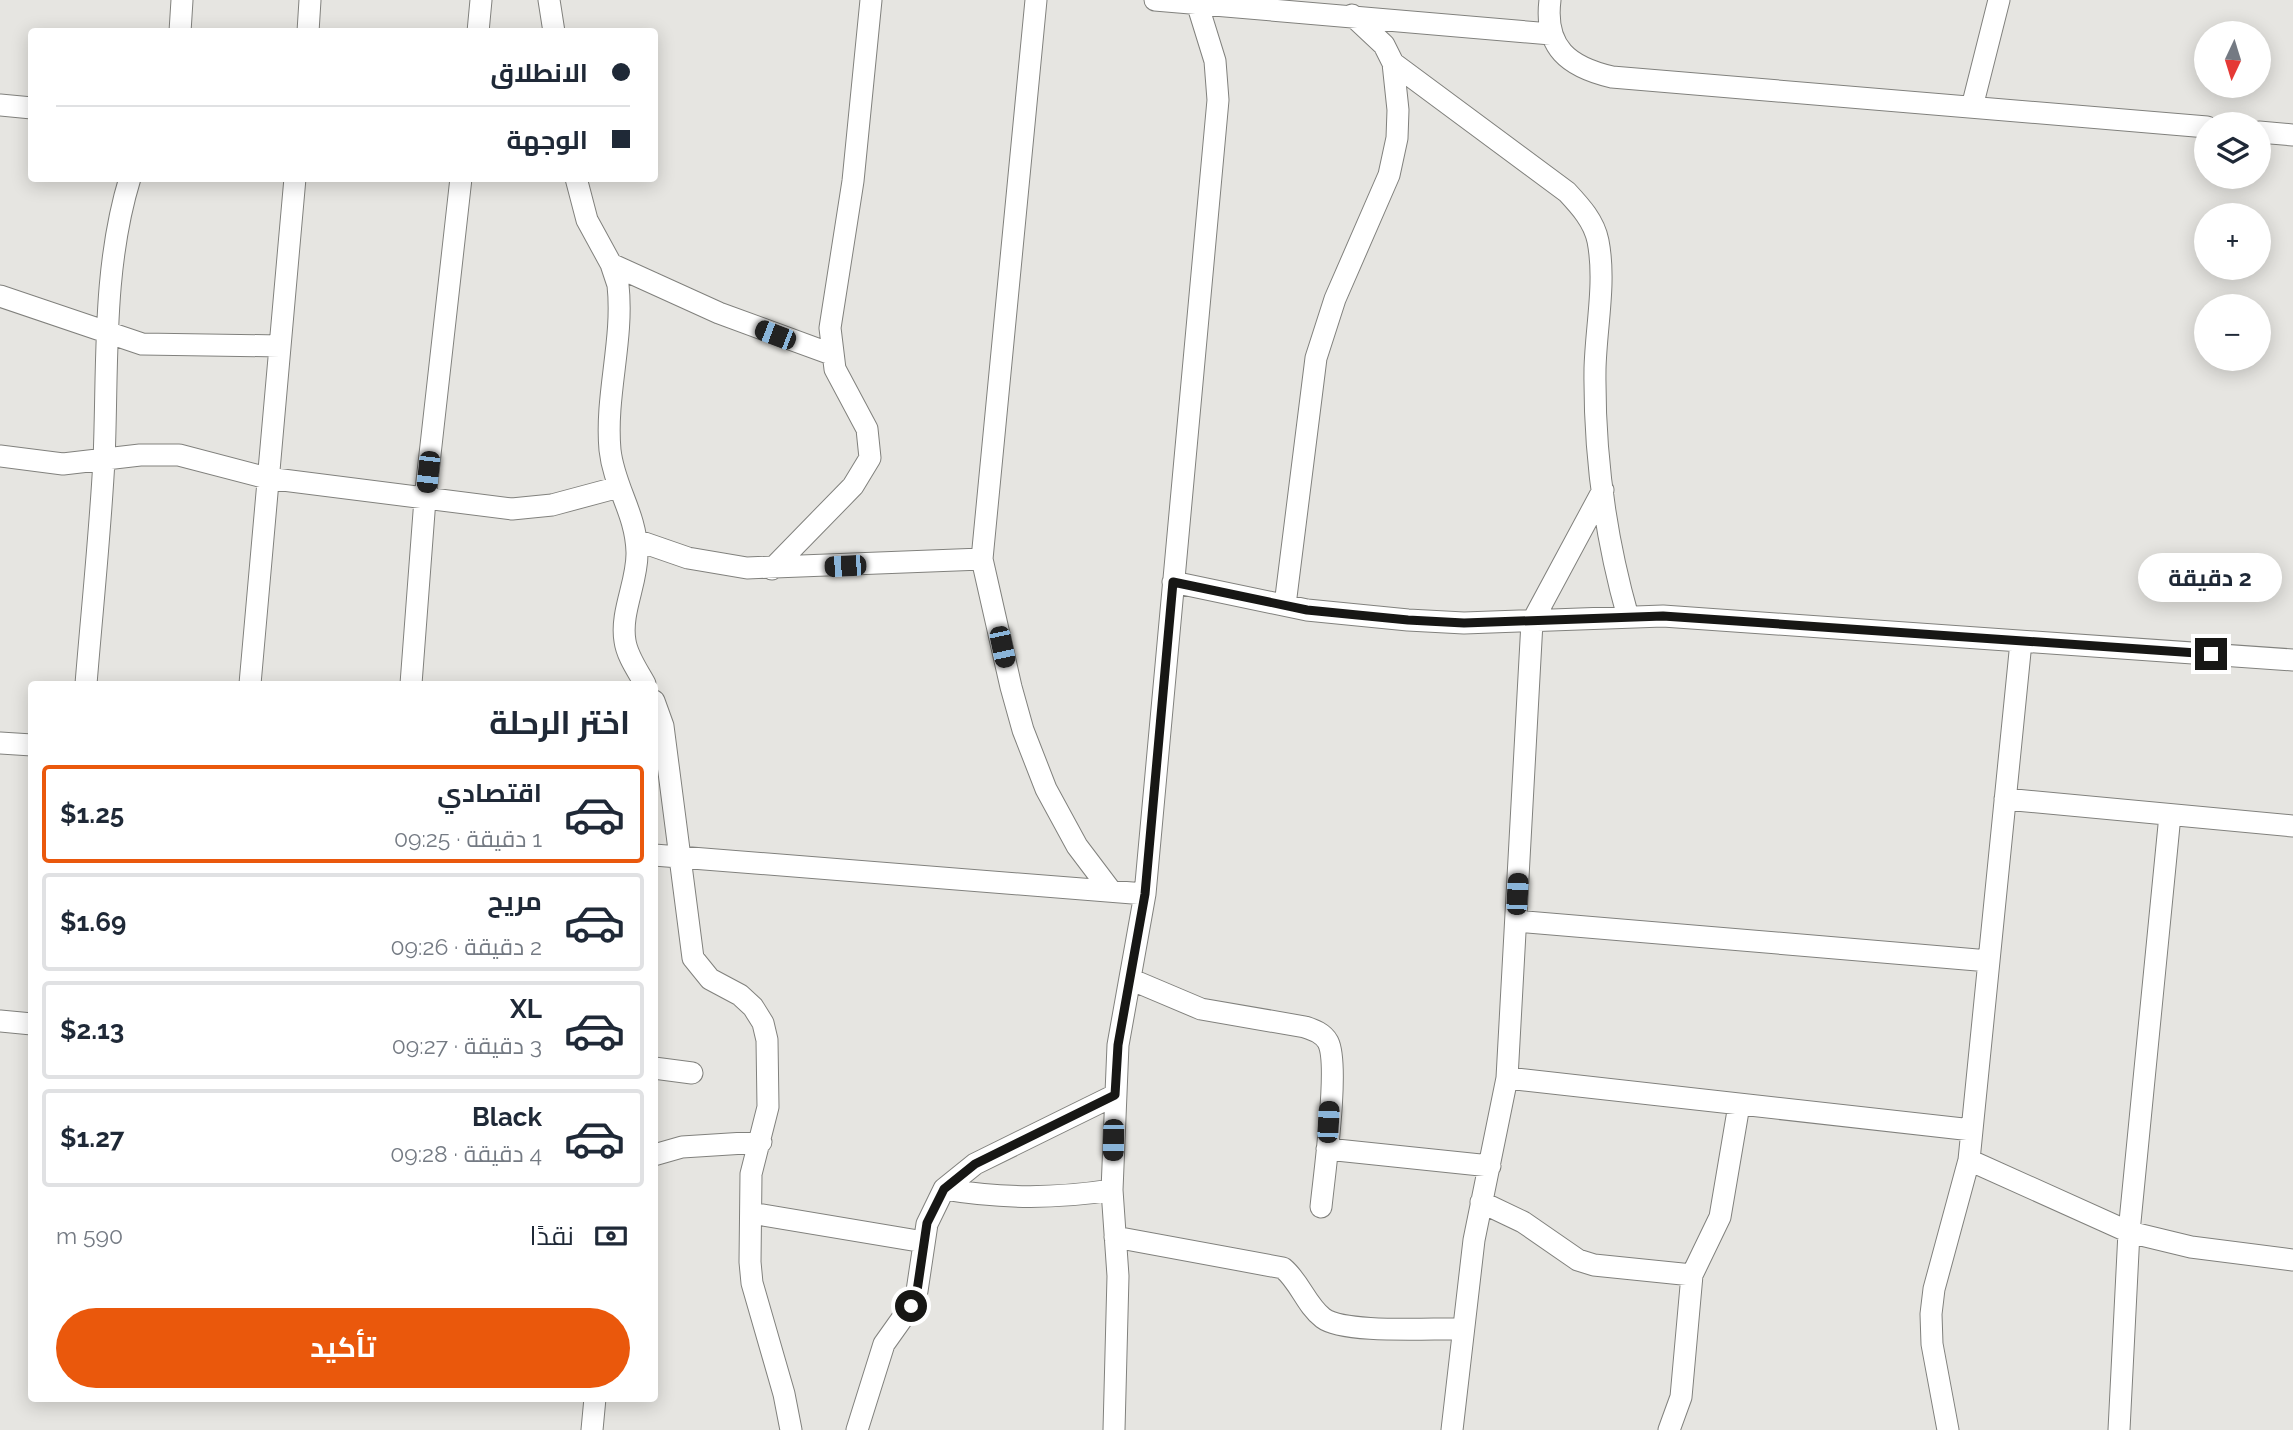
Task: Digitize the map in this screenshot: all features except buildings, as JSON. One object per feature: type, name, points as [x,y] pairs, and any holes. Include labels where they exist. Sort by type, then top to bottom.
[{"type":"street","points":[[180,28],[182,0]]},
{"type":"street","points":[[308,28],[310,0]]},
{"type":"street","points":[[478,28],[481,0]]},
{"type":"street","points":[[549,0],[553,28]]},
{"type":"street","points":[[772,569],[853,486],[870,458],[867,429],[831,354],[830,328],[853,181],[871,0]]},
{"type":"street","points":[[1036,0],[982,559],[1011,687],[1046,789],[1077,846],[1111,891]]},
{"type":"street","points":[[1155,0],[1551,34]]},
{"type":"street","points":[[1550,0],[1551,34],[1558,48],[1572,62],[1589,72],[1612,77],[2194,126]]},
{"type":"street","points":[[1972,107],[1999,0]]},
{"type":"street","points":[[1114,1430],[1118,1276],[1112,1190],[1118,1045],[1145,894],[1218,100],[1214,61],[1197,4]]},
{"type":"street","points":[[1285,605],[1316,358],[1335,299],[1389,175],[1397,138],[1398,110],[1393,63],[1384,45],[1352,15]]},
{"type":"street","points":[[1393,63],[1543,173],[1584,210],[1597,238],[1600,264],[1595,369],[1597,436],[1611,549],[1628,617]]},
{"type":"street","points":[[0,105],[28,108]]},
{"type":"street","points":[[2271,133],[2293,135]]},
{"type":"street","points":[[86,681],[104,461],[106,331],[120,222],[129,182]]},
{"type":"street","points":[[250,681],[295,182]]},
{"type":"street","points":[[411,681],[425,499],[461,182]]},
{"type":"street","points":[[577,182],[587,220],[611,264],[619,295],[609,434],[619,486],[634,520],[635,581],[624,635],[627,650],[643,681]]},
{"type":"street","points":[[611,264],[719,313],[831,354]]},
{"type":"street","points":[[0,296],[142,344],[280,346]]},
{"type":"street","points":[[0,456],[52,464],[104,461],[140,455],[178,455],[267,478],[512,509],[536,509],[619,486]]},
{"type":"street","points":[[1452,1430],[1462,1329],[1481,1202],[1507,1078],[1532,622],[1603,490]]},
{"type":"street","points":[[636,540],[715,564],[772,569],[982,559]]},
{"type":"street","points":[[1173,582],[1285,605],[1408,620],[1464,623],[1628,617],[1703,618],[2293,660]]},
{"type":"street","points":[[1948,1430],[1932,1344],[1931,1314],[1934,1289],[1969,1160],[2021,642]]},
{"type":"street","points":[[658,712],[663,726],[693,958],[710,979],[740,995],[753,1007],[763,1023],[769,1085],[761,1142],[751,1174],[752,1283],[784,1394],[791,1430]]},
{"type":"street","points":[[0,743],[28,745]]},
{"type":"street","points":[[2005,799],[2293,826]]},
{"type":"street","points":[[2119,1430],[2129,1232],[2170,815]]},
{"type":"street","points":[[658,855],[1145,894]]},
{"type":"street","points":[[1516,921],[1989,961]]},
{"type":"street","points":[[1130,979],[1201,1009],[1306,1027],[1321,1033],[1328,1043],[1331,1055],[1327,1149],[1321,1207]]},
{"type":"street","points":[[0,1021],[28,1024]]},
{"type":"street","points":[[658,1069],[692,1073]]},
{"type":"street","points":[[1507,1078],[1972,1130]]},
{"type":"street","points":[[858,1430],[884,1344],[911,1306],[917,1291],[927,1223],[944,1189],[975,1164],[1115,1095]]},
{"type":"street","points":[[1669,1430],[1681,1397],[1692,1275],[1720,1217],[1739,1105]]},
{"type":"street","points":[[658,1154],[682,1147],[761,1142]]},
{"type":"street","points":[[1327,1149],[1490,1166]]},
{"type":"street","points":[[1969,1160],[2129,1232],[2191,1247],[2293,1260]]},
{"type":"street","points":[[944,1189],[985,1196],[1028,1199],[1112,1190]]},
{"type":"street","points":[[1481,1202],[1523,1222],[1586,1263],[1692,1275]]},
{"type":"street","points":[[751,1213],[924,1242]]},
{"type":"street","points":[[1115,1237],[1283,1268],[1294,1278],[1313,1308],[1335,1325],[1462,1329]]},
{"type":"street","points":[[592,1430],[594,1402]]},
{"type":"route","points":[[911,1306],[917,1291],[927,1223],[944,1189],[958,1175],[975,1164],[1115,1095],[1118,1045],[1145,894],[1173,582],[1307,610],[1408,620],[1532,622],[1587,617],[1663,616],[2211,654]]}]
